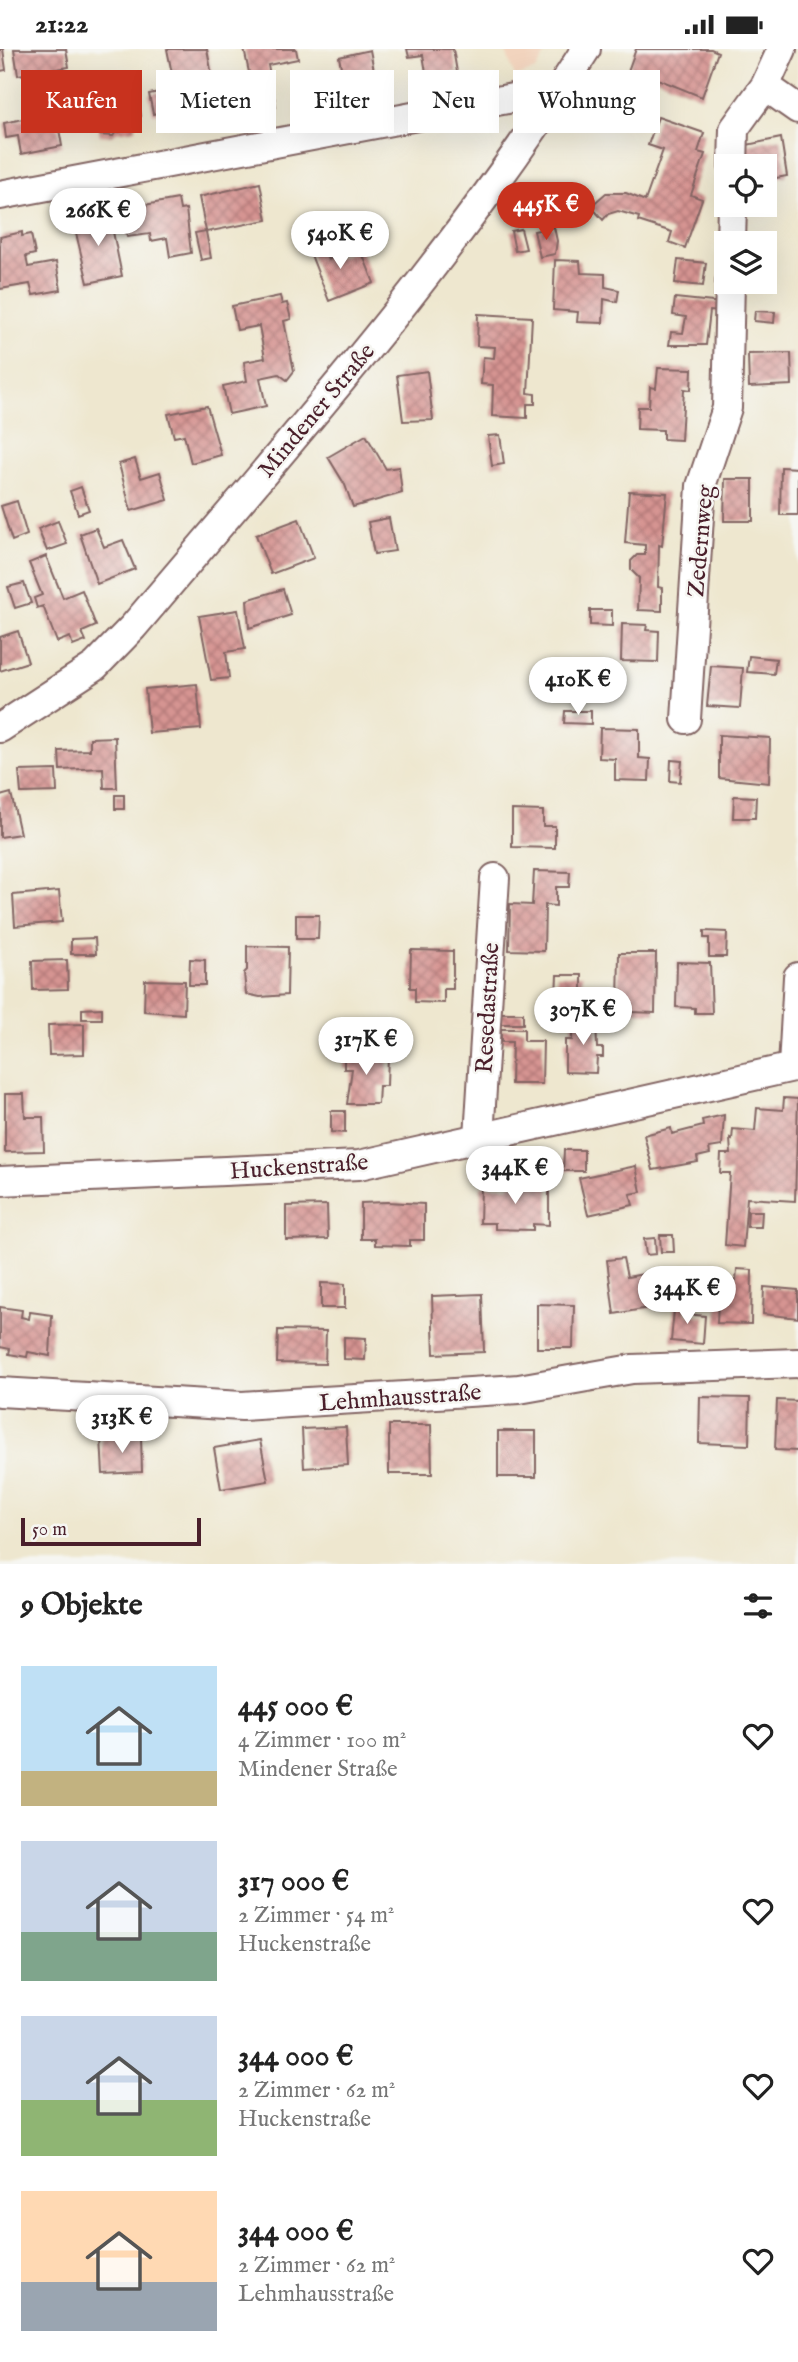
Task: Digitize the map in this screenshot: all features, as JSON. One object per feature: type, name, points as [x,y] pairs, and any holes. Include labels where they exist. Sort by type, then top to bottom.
[{"type":"street","name":"Mindener Straße","points":[[573,70],[586,49]]},
{"type":"street","points":[[733,154],[734,129],[765,86],[782,49]]},
{"type":"street","points":[[765,86],[798,109]]},
{"type":"street","points":[[0,195],[513,98]]},
{"type":"street","name":"Mindener Straße","points":[[0,728],[95,666],[133,627],[388,324],[490,193],[531,133]]},
{"type":"street","name":"Zedernweg","points":[[687,719],[701,486],[727,408],[730,294]]},
{"type":"street","name":"Resedastraße","points":[[480,1137],[495,878]]},
{"type":"street","points":[[796,1067],[798,977]]},
{"type":"street","name":"Huckenstraße","points":[[0,1181],[359,1165],[796,1067]]},
{"type":"street","name":"Lehmhausstraße","points":[[0,1392],[242,1406],[519,1389],[632,1369],[798,1363]]},
{"type":"shaded area","points":[[505,49],[548,49],[536,70],[513,71]]},
{"type":"building","points":[[0,49],[3,49],[6,70],[0,71]]},
{"type":"building","points":[[14,49],[66,49],[69,67],[21,70],[21,75],[18,75]]},
{"type":"building","points":[[167,49],[207,49],[211,70],[171,70]]},
{"type":"building","points":[[244,49],[296,49],[298,59],[268,65],[269,70],[248,70]]},
{"type":"building","points":[[407,49],[453,49],[457,70],[426,70],[423,55],[409,57]]},
{"type":"building","points":[[636,49],[711,49],[718,52],[702,97],[660,80],[660,70],[628,70]]},
{"type":"building","points":[[370,50],[374,70],[342,70],[339,57]]},
{"type":"building","points":[[156,93],[156,113],[153,114],[149,94]]},
{"type":"building","points":[[660,118],[704,133],[698,152],[705,154],[691,195],[702,199],[685,248],[669,242],[672,232],[638,221],[639,217],[618,211],[608,214],[603,220],[591,206],[606,193],[626,193],[645,201],[663,150],[648,145],[652,133],[660,133]]},
{"type":"building","points":[[21,119],[21,133],[60,133],[62,146],[21,154],[18,136],[6,138],[4,123]]},
{"type":"building","points":[[100,133],[115,133],[113,136]]},
{"type":"building","points":[[781,138],[787,176],[777,178],[777,154],[742,154],[742,146]]},
{"type":"building","points":[[260,183],[267,220],[206,232],[211,258],[201,260],[195,233],[206,231],[199,197]]},
{"type":"building","points":[[178,199],[180,210],[186,209],[191,253],[170,257],[167,238],[151,241],[150,234],[127,237],[122,209]]},
{"type":"building","points":[[109,212],[122,276],[88,283],[75,229],[82,217]]},
{"type":"building","points":[[554,227],[557,241],[555,254],[540,257],[534,231]]},
{"type":"building","points":[[521,229],[526,249],[515,251],[511,231]]},
{"type":"building","points":[[22,232],[22,236],[31,234],[35,254],[26,256],[28,267],[56,262],[61,290],[33,295],[30,284],[0,289],[0,237]]},
{"type":"building","points":[[319,237],[328,260],[360,248],[374,283],[329,301],[306,242]]},
{"type":"building","points":[[555,260],[580,261],[581,273],[605,274],[605,287],[619,290],[617,302],[604,299],[603,323],[577,322],[578,312],[553,310]]},
{"type":"building","points":[[678,260],[706,263],[703,286],[675,283]]},
{"type":"building","points":[[280,296],[282,304],[287,303],[291,319],[284,321],[294,371],[287,380],[279,374],[260,378],[266,406],[229,414],[223,386],[247,381],[244,362],[265,358],[259,326],[237,330],[232,306]]},
{"type":"building","points":[[675,298],[722,303],[721,312],[710,311],[706,345],[669,345],[671,332],[683,333],[686,317],[673,315]]},
{"type":"building","points":[[755,311],[775,312],[774,323],[754,321]]},
{"type":"building","points":[[478,314],[532,317],[528,393],[535,394],[535,404],[527,404],[527,418],[492,416],[493,385],[481,384],[483,357],[494,358],[495,347],[477,346]]},
{"type":"building","points":[[791,353],[792,385],[749,387],[748,354]]},
{"type":"building","points":[[658,368],[692,369],[691,390],[684,389],[681,440],[663,439],[663,430],[637,429],[638,407],[649,407],[650,387],[656,388]]},
{"type":"building","points":[[427,371],[433,420],[403,421],[397,375]]},
{"type":"building","points":[[207,406],[221,455],[191,463],[184,435],[174,437],[168,414]]},
{"type":"building","points":[[366,435],[386,469],[399,467],[402,493],[353,507],[345,485],[328,457]]},
{"type":"building","points":[[500,435],[504,464],[492,466],[488,436]]},
{"type":"building","points":[[135,459],[141,478],[160,472],[168,500],[131,511],[119,464]]},
{"type":"building","points":[[781,467],[798,468],[798,515],[780,515]]},
{"type":"building","points":[[725,479],[753,479],[753,521],[724,521]]},
{"type":"building","points":[[81,487],[89,510],[78,514],[70,491]]},
{"type":"building","points":[[629,491],[667,493],[662,546],[659,545],[658,587],[662,588],[662,611],[638,610],[639,578],[631,570],[631,561],[637,555],[645,555],[645,545],[625,543]]},
{"type":"building","points":[[17,501],[27,535],[12,541],[1,506]]},
{"type":"building","points":[[389,518],[395,551],[374,554],[368,522]]},
{"type":"building","points":[[299,519],[314,558],[271,574],[256,535]]},
{"type":"building","points":[[58,521],[67,544],[47,551],[38,529]]},
{"type":"building","points":[[96,528],[104,547],[123,540],[135,569],[97,584],[80,534]]},
{"type":"building","points":[[46,556],[63,598],[82,590],[96,626],[82,632],[86,641],[73,646],[70,637],[57,642],[43,606],[37,608],[34,598],[42,595],[29,563]]},
{"type":"building","points":[[24,583],[31,603],[15,608],[8,587]]},
{"type":"building","points":[[283,589],[291,615],[249,628],[247,600]]},
{"type":"building","points":[[238,610],[245,649],[226,652],[229,678],[211,680],[199,616]]},
{"type":"building","points":[[590,610],[612,610],[612,626],[590,625]]},
{"type":"building","points":[[622,624],[647,625],[646,630],[659,631],[658,662],[621,661]]},
{"type":"building","points":[[18,631],[28,662],[0,671],[0,637]]},
{"type":"building","points":[[749,656],[776,659],[774,674],[747,672]]},
{"type":"building","points":[[711,666],[743,668],[740,708],[707,706]]},
{"type":"building","points":[[197,684],[201,729],[149,733],[145,689]]},
{"type":"building","points":[[565,711],[591,711],[591,724],[564,723]]},
{"type":"building","points":[[600,728],[639,729],[639,758],[650,759],[649,781],[615,780],[615,759],[599,758]]},
{"type":"building","points":[[719,735],[770,738],[769,783],[719,778]]},
{"type":"building","points":[[115,737],[117,788],[104,788],[103,768],[60,770],[59,751],[90,750],[90,738]]},
{"type":"building","points":[[671,760],[682,761],[680,782],[670,781]]},
{"type":"building","points":[[56,770],[57,792],[21,793],[19,771]]},
{"type":"building","points":[[11,793],[20,834],[0,837],[0,796]]},
{"type":"building","points":[[115,795],[124,795],[124,809],[115,809]]},
{"type":"building","points":[[734,796],[756,797],[755,818],[733,818]]},
{"type":"building","points":[[512,810],[543,811],[543,826],[555,826],[555,848],[512,847]]},
{"type":"building","points":[[534,871],[570,872],[569,887],[556,887],[556,906],[545,905],[544,951],[509,950],[510,904],[532,905]]},
{"type":"building","points":[[59,891],[62,922],[15,926],[13,895]]},
{"type":"building","points":[[296,915],[319,915],[318,939],[296,939]]},
{"type":"building","points":[[704,931],[727,932],[726,957],[709,957],[709,938],[704,938]]},
{"type":"building","points":[[95,938],[96,954],[71,954],[71,939]]},
{"type":"building","points":[[247,946],[288,947],[287,995],[260,997],[246,994],[244,973],[247,970]]},
{"type":"building","points":[[411,950],[453,951],[453,989],[444,989],[444,1003],[415,1002],[415,988],[410,988]]},
{"type":"building","points":[[619,953],[656,953],[655,1013],[631,1012],[631,1004],[618,1004]]},
{"type":"building","points":[[190,959],[205,960],[205,985],[189,985]]},
{"type":"building","points":[[67,960],[68,989],[33,990],[32,961]]},
{"type":"building","points":[[677,962],[710,963],[712,1013],[695,1013],[695,1008],[676,1007]]},
{"type":"building","points":[[557,975],[582,975],[582,997],[556,996]]},
{"type":"building","points":[[145,980],[185,981],[184,1014],[144,1011]]},
{"type":"building","points":[[102,1008],[102,1019],[82,1019],[82,1009]]},
{"type":"building","points":[[501,1013],[523,1013],[523,1024],[501,1024]]},
{"type":"building","points":[[572,1018],[596,1019],[597,1048],[603,1048],[603,1057],[597,1057],[596,1073],[565,1072],[565,1040],[572,1040]]},
{"type":"building","points":[[84,1024],[84,1054],[49,1055],[48,1025]]},
{"type":"building","points":[[501,1029],[524,1029],[524,1041],[543,1041],[542,1084],[511,1084],[512,1042],[501,1042]]},
{"type":"building","points":[[344,1053],[388,1054],[387,1086],[379,1086],[378,1104],[347,1104],[352,1069],[344,1069]]},
{"type":"building","points":[[5,1094],[24,1094],[25,1117],[43,1117],[44,1151],[5,1152]]},
{"type":"building","points":[[784,1098],[798,1099],[795,1201],[747,1198],[743,1247],[725,1245],[730,1173],[720,1173],[721,1154],[731,1154],[730,1139],[732,1140],[733,1129],[755,1131],[757,1108],[783,1110]]},
{"type":"building","points":[[331,1111],[345,1111],[345,1133],[331,1132]]},
{"type":"building","points":[[724,1115],[722,1146],[709,1148],[710,1154],[697,1157],[698,1162],[653,1170],[644,1135],[671,1128],[672,1134],[703,1126],[702,1120]]},
{"type":"building","points":[[564,1150],[584,1150],[584,1171],[563,1171]]},
{"type":"building","points":[[636,1166],[641,1192],[630,1194],[633,1205],[588,1215],[579,1178]]},
{"type":"building","points":[[510,1183],[549,1187],[549,1225],[533,1224],[533,1230],[495,1229],[495,1223],[480,1223],[481,1186],[510,1186]]},
{"type":"building","points":[[361,1203],[424,1204],[424,1240],[410,1240],[410,1246],[375,1245],[375,1239],[361,1239]]},
{"type":"building","points":[[327,1205],[328,1239],[286,1240],[286,1206]]},
{"type":"building","points":[[748,1211],[762,1211],[761,1227],[747,1227]]},
{"type":"building","points":[[660,1235],[673,1235],[674,1252],[661,1252]]},
{"type":"building","points":[[655,1238],[656,1254],[646,1255],[644,1239]]},
{"type":"building","points":[[623,1258],[627,1277],[655,1272],[660,1306],[614,1314],[607,1260]]},
{"type":"building","points":[[737,1269],[752,1270],[751,1324],[717,1323],[719,1281],[736,1281]]},
{"type":"building","points":[[321,1283],[345,1284],[345,1308],[321,1308]]},
{"type":"building","points":[[764,1287],[798,1290],[798,1318],[763,1314]]},
{"type":"building","points":[[482,1294],[484,1352],[434,1354],[432,1296]]},
{"type":"building","points":[[675,1300],[685,1301],[686,1314],[705,1316],[703,1344],[671,1341]]},
{"type":"building","points":[[537,1304],[574,1305],[573,1348],[537,1348]]},
{"type":"building","points":[[0,1307],[22,1310],[21,1317],[29,1319],[30,1312],[52,1315],[50,1356],[28,1352],[27,1357],[9,1354],[10,1349],[0,1347]]},
{"type":"building","points":[[278,1330],[326,1331],[325,1364],[277,1363]]},
{"type":"building","points":[[344,1337],[366,1338],[365,1360],[344,1359]]},
{"type":"building","points":[[700,1397],[750,1398],[749,1445],[699,1443]]},
{"type":"building","points":[[777,1400],[798,1401],[798,1451],[775,1450]]},
{"type":"building","points":[[389,1425],[431,1425],[432,1474],[389,1474]]},
{"type":"building","points":[[346,1427],[348,1465],[304,1468],[302,1429]]},
{"type":"building","points":[[498,1431],[536,1431],[536,1477],[498,1477]]},
{"type":"building","points":[[141,1437],[142,1472],[103,1474],[101,1438]]},
{"type":"building","points":[[260,1440],[268,1481],[221,1489],[214,1448]]}]
